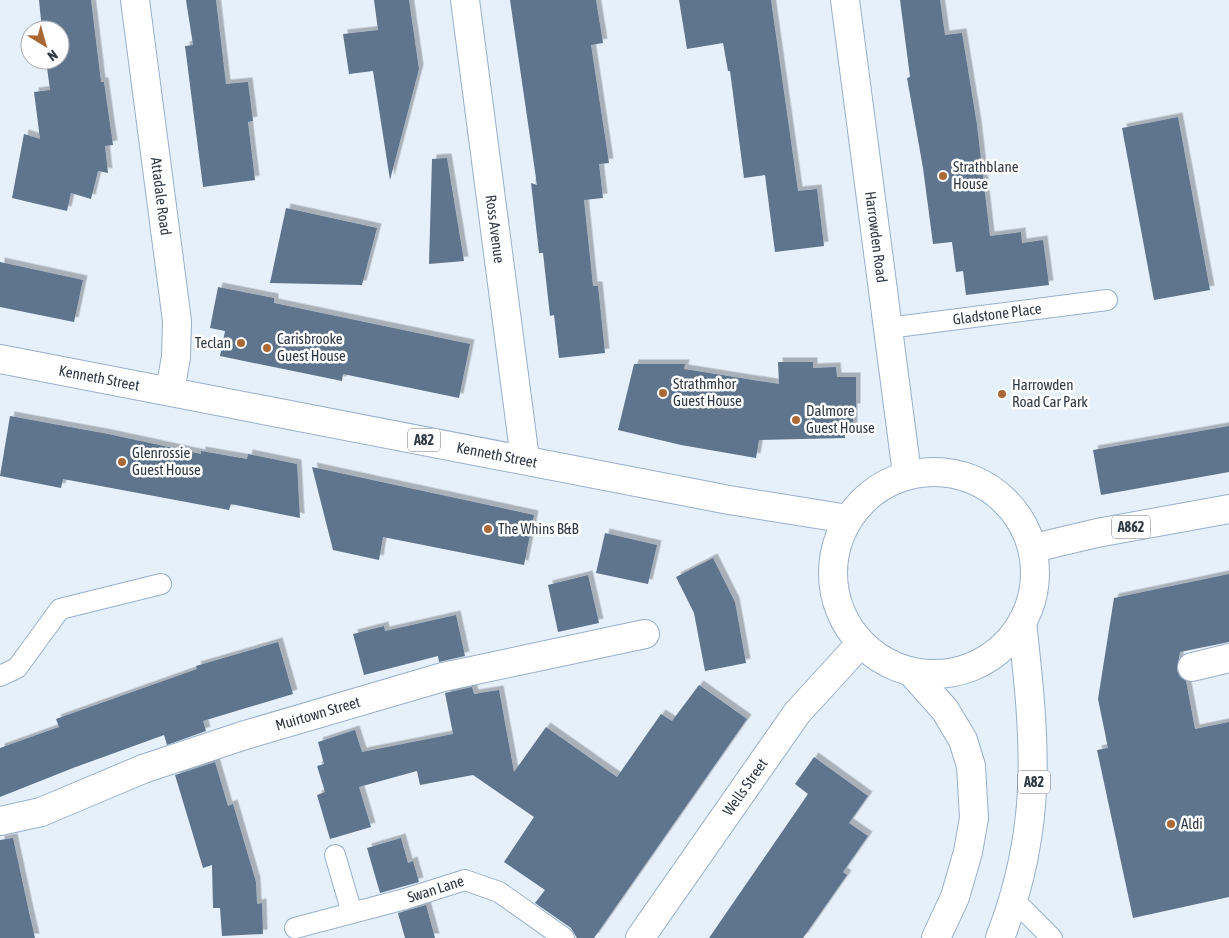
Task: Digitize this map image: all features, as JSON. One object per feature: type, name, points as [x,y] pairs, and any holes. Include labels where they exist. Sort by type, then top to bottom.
[{"type":"main road","name":"Attadale Road","points":[[135,0],[177,321],[176,357],[170,391]]},
{"type":"main road","name":"Ross Avenue","points":[[465,0],[524,459]]},
{"type":"main road","name":"Harrowden Road","points":[[845,0],[907,474]]},
{"type":"main road","name":"Kenneth Street","points":[[0,359],[730,500],[848,519]]},
{"type":"main road","name":"A82","points":[[942,471],[982,482],[1010,504],[1034,548],[1033,588],[1022,622],[1000,650],[971,669],[936,676],[912,673],[880,660],[860,644],[840,613],[832,585],[835,550],[848,519],[872,492],[907,474],[942,471]]},
{"type":"main road","name":"A862","points":[[1034,548],[1097,533],[1229,509]]},
{"type":"main road","name":"A82","points":[[1000,938],[1015,901],[1028,846],[1034,780],[1033,718],[1022,622]]},
{"type":"main road","name":"Muirtown Street","points":[[0,821],[42,812],[143,769],[242,736],[443,678],[644,634]]},
{"type":"main road","name":"Wells Street","points":[[640,938],[797,713],[860,644]]},
{"type":"main road","points":[[1192,667],[1229,658]]},
{"type":"main road","name":"A82","points":[[912,673],[945,710],[963,740],[970,766],[974,818],[968,852],[955,897],[936,938]]},
{"type":"lane","name":"Gladstone Place","points":[[888,328],[1107,300]]},
{"type":"lane","points":[[0,676],[17,668],[60,609],[161,584]]},
{"type":"lane","points":[[335,855],[352,913]]},
{"type":"lane","name":"Swan Lane","points":[[295,928],[465,880],[498,892],[564,938]]},
{"type":"lane","points":[[1015,901],[1052,938]]},
{"type":"building","points":[[39,0],[91,0],[101,82],[104,82],[113,145],[105,146],[108,173],[98,171],[91,199],[71,193],[67,211],[12,198],[24,134],[40,139],[34,92],[50,90],[47,70],[70,70],[70,20],[41,20]]},
{"type":"building","points":[[186,0],[216,0],[226,84],[248,82],[253,121],[248,122],[255,180],[203,187],[185,46],[193,45]]},
{"type":"building","points":[[374,0],[409,0],[419,69],[390,180],[373,71],[349,74],[343,34],[378,30]]},
{"type":"building","points":[[510,0],[596,0],[603,43],[591,45],[609,163],[599,164],[603,198],[584,200],[593,286],[598,286],[605,353],[559,358],[554,315],[550,316],[543,253],[539,253],[531,183],[537,185]]},
{"type":"building","points":[[679,0],[771,0],[798,191],[817,189],[824,246],[775,252],[765,175],[744,178],[730,71],[728,71],[723,43],[687,49]]},
{"type":"building","points":[[900,0],[940,0],[945,35],[962,33],[977,125],[990,236],[1021,232],[1022,243],[1043,240],[1049,285],[966,295],[963,271],[956,272],[952,242],[933,244],[923,168],[907,78],[910,77]]},
{"type":"building","points":[[1178,117],[1210,290],[1154,300],[1122,128]]},
{"type":"building","points":[[447,158],[464,261],[429,264],[432,159]]},
{"type":"building","points":[[286,208],[377,228],[362,285],[270,283]]},
{"type":"building","points":[[0,262],[83,280],[74,322],[0,307]]},
{"type":"building","points":[[218,287],[274,298],[274,303],[470,344],[459,398],[343,374],[342,381],[220,356],[225,331],[210,328]]},
{"type":"building","points":[[778,362],[813,362],[813,368],[836,367],[837,377],[856,377],[856,408],[853,408],[853,428],[845,428],[845,438],[759,440],[756,458],[681,445],[618,430],[634,364],[685,364],[684,369],[779,384]]},
{"type":"building","points":[[10,416],[201,454],[201,451],[247,459],[248,454],[297,464],[300,518],[231,504],[229,510],[63,479],[61,488],[0,476]]},
{"type":"building","points":[[1229,426],[1229,472],[1101,495],[1093,450]]},
{"type":"building","points":[[312,467],[534,515],[524,565],[383,537],[379,560],[333,550]]},
{"type":"building","points":[[605,533],[657,545],[648,584],[596,573]]},
{"type":"building","points":[[713,558],[735,602],[746,663],[705,671],[694,613],[676,577]]},
{"type":"building","points":[[1229,574],[1229,642],[1180,652],[1177,670],[1180,677],[1186,681],[1195,729],[1229,722],[1229,897],[1133,918],[1097,750],[1108,748],[1098,699],[1114,598]]},
{"type":"building","points":[[588,575],[599,623],[558,632],[548,585]]},
{"type":"building","points":[[456,615],[465,656],[439,662],[438,656],[364,675],[353,634],[384,626],[385,631]]},
{"type":"building","points":[[278,642],[293,694],[203,721],[206,731],[167,745],[164,735],[0,797],[0,748],[59,727],[56,719],[197,669],[196,666]]},
{"type":"building","points":[[699,685],[747,719],[594,938],[577,938],[571,928],[535,903],[545,890],[504,862],[534,817],[473,775],[420,785],[417,771],[359,787],[371,827],[330,839],[317,795],[325,792],[317,766],[324,764],[318,742],[355,730],[362,752],[453,734],[445,693],[472,687],[474,694],[499,690],[514,772],[546,727],[617,777],[661,714],[672,721]]},
{"type":"building","points":[[814,757],[868,796],[849,823],[868,836],[843,872],[847,875],[803,938],[709,938],[808,794],[795,784]]},
{"type":"building","points":[[215,762],[228,806],[233,804],[256,882],[257,904],[262,903],[263,934],[222,936],[220,908],[213,908],[212,865],[203,868],[175,775]]},
{"type":"building","points":[[13,838],[35,938],[0,938],[0,840]]},
{"type":"building","points":[[401,838],[408,863],[413,861],[419,882],[380,893],[367,848]]},
{"type":"building","points":[[426,905],[435,938],[405,938],[398,913]]},
{"type":"place","name":"Strathblane House","points":[[943,176]]},
{"type":"place","name":"Teclan","points":[[241,343]]},
{"type":"place","name":"Carisbrooke Guest House","points":[[267,348]]},
{"type":"place","name":"Strathmhor Guest House","points":[[663,393]]},
{"type":"place","name":"Harrowden Road Car Park","points":[[1002,394]]},
{"type":"place","name":"Dalmore Guest House","points":[[796,420]]},
{"type":"place","name":"Glenrossie Guest House","points":[[122,462]]},
{"type":"place","name":"The Whins B&B","points":[[488,529]]},
{"type":"place","name":"Aldi","points":[[1171,824]]}]
